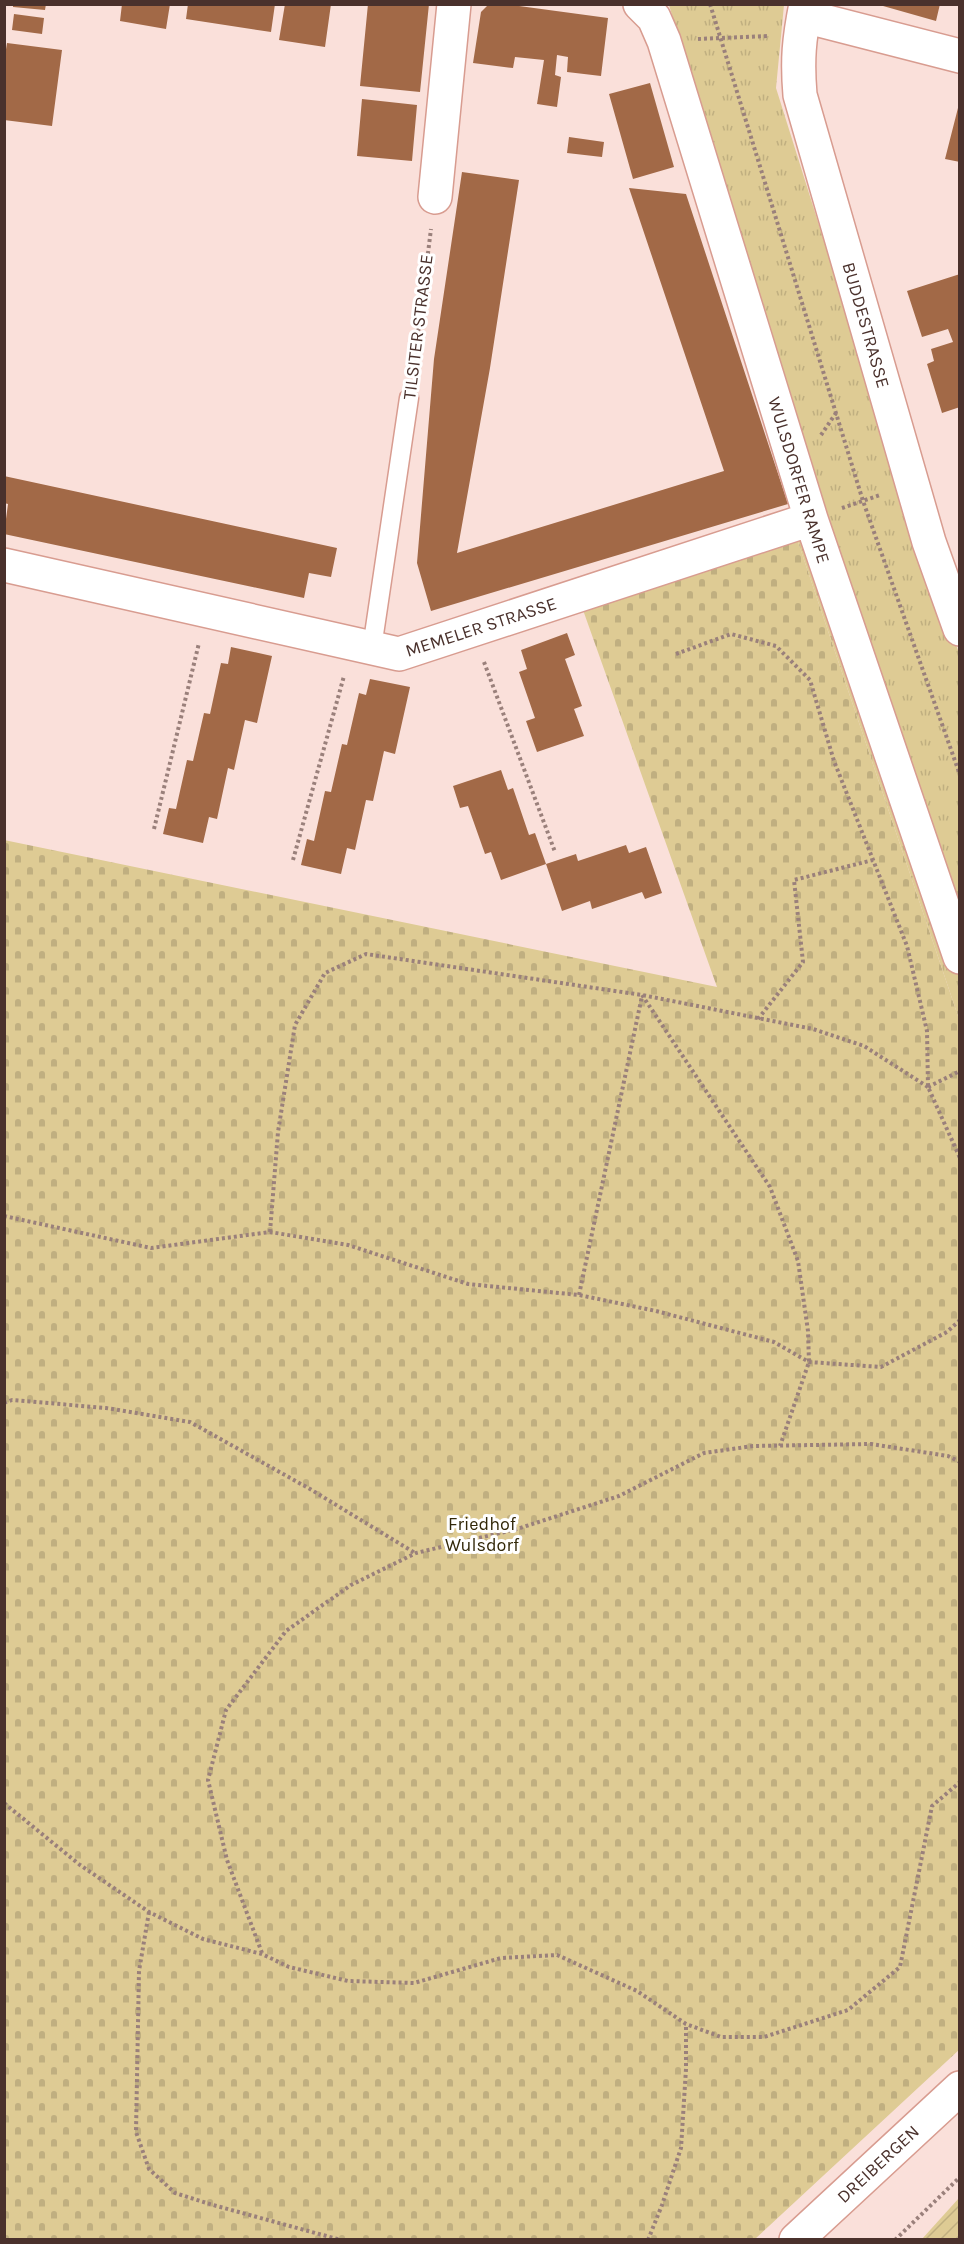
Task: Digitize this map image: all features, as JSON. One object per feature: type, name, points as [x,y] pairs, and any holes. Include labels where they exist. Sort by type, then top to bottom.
[{"type":"street","points":[[435,197],[454,4]]},
{"type":"street","name":"WULSDORFER RAMPE","points":[[640,4],[654,18],[664,41],[811,519],[960,957]]},
{"type":"street","points":[[803,18],[960,56]]},
{"type":"street","name":"BUDDESTRASSE","points":[[803,18],[797,62],[800,95],[929,542],[960,629]]},
{"type":"street","name":"MEMELER STRASSE","points":[[4,565],[399,654],[811,519]]},
{"type":"street","name":"DREIBERGEN","points":[[796,2240],[960,2088]]},
{"type":"lane","name":"TILSITER STRASSE","points":[[362,646],[410,398]]},
{"type":"path","points":[[710,4],[863,501],[960,775]]},
{"type":"path","points":[[664,41],[721,38],[803,18]]},
{"type":"path","name":"TILSITER STRASSE","points":[[410,398],[435,197]]},
{"type":"path","points":[[811,519],[912,485]]},
{"type":"path","points":[[154,829],[207,610]]},
{"type":"path","points":[[472,630],[555,852]]},
{"type":"path","points":[[676,654],[731,634],[776,646],[810,680],[834,761],[907,946],[927,1031],[928,1087],[960,1158]]},
{"type":"path","points":[[293,860],[362,646]]},
{"type":"path","points":[[758,1019],[803,962],[794,880],[873,860]]},
{"type":"path","points":[[270,1232],[278,1132],[295,1025],[325,973],[366,954],[642,995],[813,1029],[864,1046],[928,1087]]},
{"type":"path","points":[[579,1295],[642,995]]},
{"type":"path","points":[[642,995],[770,1187],[798,1261],[808,1331],[809,1362],[780,1446]]},
{"type":"path","points":[[928,1087],[960,1071]]},
{"type":"path","points":[[4,1216],[151,1248],[270,1232],[348,1245],[468,1284],[579,1295],[656,1311],[774,1342],[809,1362],[881,1367],[947,1332],[960,1320]]},
{"type":"path","points":[[4,1403],[12,1400],[106,1408],[190,1422],[310,1489],[416,1553]]},
{"type":"path","points":[[262,1954],[227,1860],[208,1780],[226,1710],[286,1631],[351,1585],[416,1553],[517,1529],[619,1496],[704,1454],[753,1446],[871,1444],[948,1456],[960,1462]]},
{"type":"path","points":[[4,1803],[80,1865],[148,1912],[203,1939],[262,1954],[289,1967],[348,1981],[414,1983],[501,1958],[556,1955],[637,1991],[686,2024],[721,2037],[764,2037],[848,2010],[900,1967],[932,1806],[960,1782]]},
{"type":"path","points":[[148,1912],[139,1971],[136,2132],[149,2169],[175,2193],[341,2240]]},
{"type":"path","points":[[648,2240],[681,2148],[686,2024]]},
{"type":"path","points":[[895,2240],[960,2177]]},
{"type":"green space","points":[[669,5],[784,5],[776,88],[921,550],[959,653],[959,1019],[797,539],[827,528]]},
{"type":"green space","name":"Friedhof Wulsdorf","points":[[797,539],[959,1019],[960,2049],[755,2239],[5,2239],[4,840],[717,987],[583,610]]},
{"type":"green space","points":[[959,2198],[959,2239],[922,2239]]},
{"type":"building","points":[[13,4],[46,4],[45,10],[13,7]]},
{"type":"building","points":[[122,4],[170,4],[166,29],[120,21]]},
{"type":"building","points":[[188,4],[275,4],[271,32],[186,19]]},
{"type":"building","points":[[285,4],[331,4],[325,47],[279,40]]},
{"type":"building","points":[[368,4],[429,4],[420,92],[360,86]]},
{"type":"building","points":[[489,4],[505,4],[608,18],[601,76],[567,72],[568,57],[557,55],[555,75],[561,77],[557,107],[537,104],[544,60],[515,57],[513,68],[473,63],[481,12]]},
{"type":"building","points":[[876,4],[940,4],[936,21]]},
{"type":"building","points":[[14,14],[44,18],[42,34],[12,30]]},
{"type":"building","points":[[7,43],[62,50],[52,126],[4,120],[4,62]]},
{"type":"building","points":[[650,83],[674,167],[633,179],[609,94]]},
{"type":"building","points":[[362,99],[417,105],[412,161],[357,156]]},
{"type":"building","points":[[960,104],[960,162],[945,159]]},
{"type":"building","points":[[569,137],[604,142],[602,157],[567,153]]},
{"type":"building","points":[[462,172],[519,180],[490,368],[457,553],[724,471],[629,188],[686,194],[788,504],[431,611],[417,563],[434,359]]},
{"type":"building","points":[[960,274],[960,407],[942,413],[927,364],[934,361],[931,349],[953,342],[948,329],[922,337],[907,291]]},
{"type":"building","points":[[4,476],[337,548],[331,577],[309,573],[304,598],[4,534],[8,504],[4,503]]},
{"type":"building","points":[[567,633],[575,655],[565,659],[582,706],[574,709],[584,736],[537,752],[526,721],[535,718],[519,672],[527,669],[521,650]]},
{"type":"building","points":[[231,647],[272,656],[257,723],[245,720],[234,770],[228,768],[217,819],[209,817],[203,843],[163,834],[169,808],[176,809],[187,760],[193,761],[204,713],[210,714],[221,663],[228,664]]},
{"type":"building","points":[[370,679],[410,687],[395,754],[384,751],[373,801],[366,800],[355,850],[347,848],[341,874],[301,865],[307,839],[314,841],[325,791],[331,792],[342,744],[347,745],[359,693],[366,695]]},
{"type":"building","points":[[501,770],[508,790],[513,788],[529,835],[535,833],[546,864],[501,880],[491,852],[485,854],[468,806],[460,808],[453,786]]},
{"type":"building","points":[[626,845],[629,853],[646,847],[662,893],[645,899],[642,892],[592,909],[590,901],[562,911],[546,864],[576,854],[578,861]]}]
